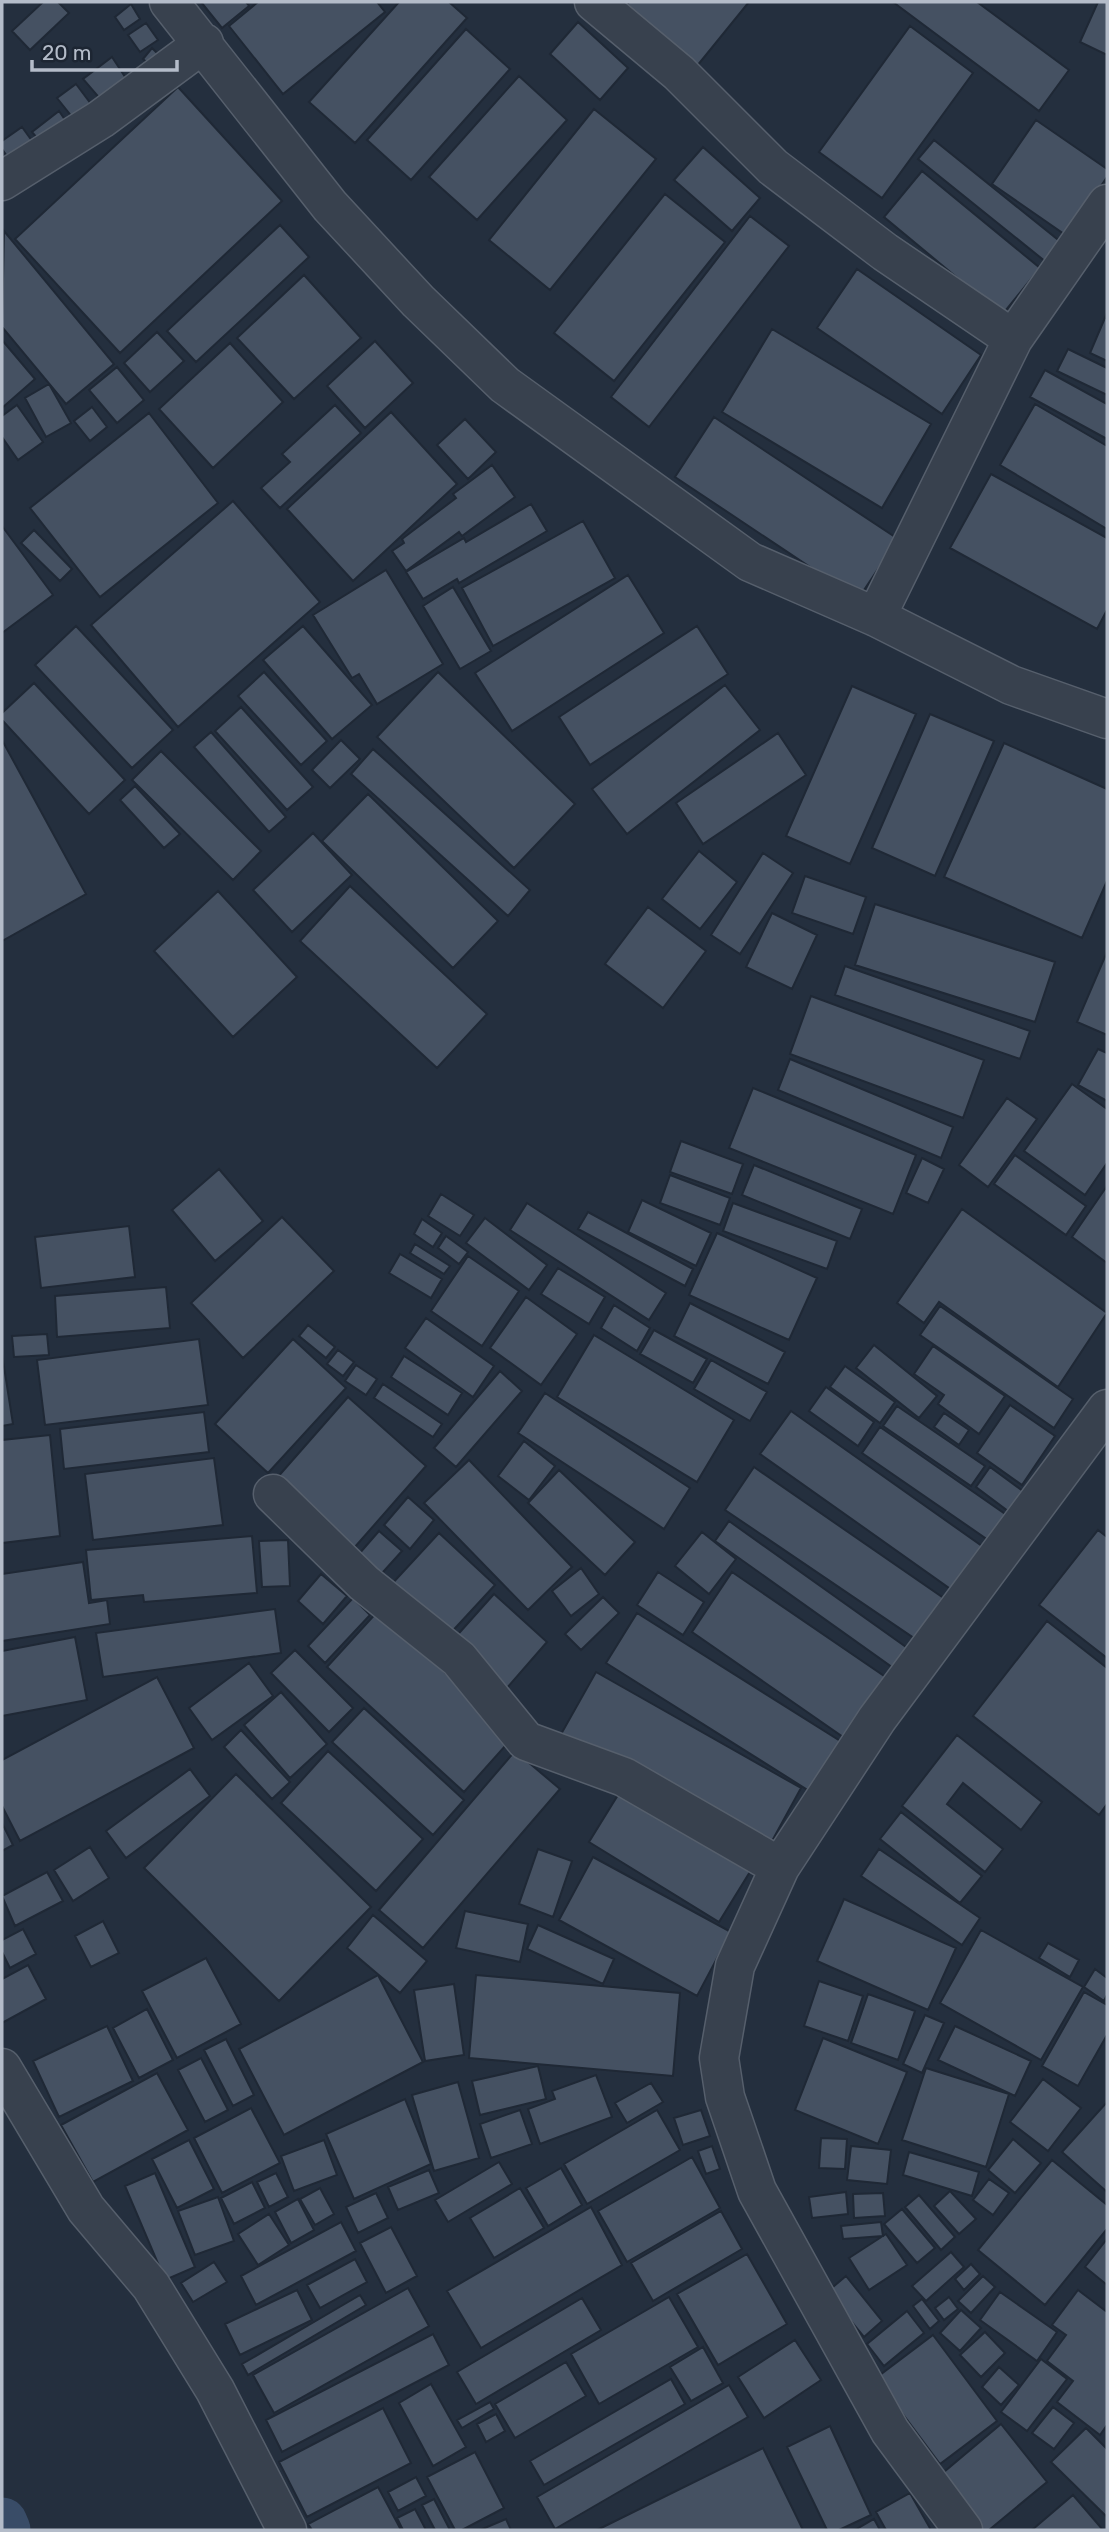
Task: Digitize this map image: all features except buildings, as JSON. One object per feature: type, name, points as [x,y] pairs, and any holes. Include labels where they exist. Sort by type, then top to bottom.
[{"type":"street","points":[[169,2],[330,206],[418,301],[505,385],[750,562],[876,617],[1011,685],[1107,719]]},
{"type":"street","points":[[594,2],[679,73],[773,167],[885,252],[1013,338]]},
{"type":"street","points":[[2,181],[101,119],[204,43]]},
{"type":"street","points":[[876,617],[1013,338],[1107,204]]},
{"type":"street","points":[[963,2530],[890,2431],[757,2191],[725,2097],[719,2058],[735,1966],[780,1867],[877,1719],[1107,1409]]},
{"type":"street","points":[[273,1494],[364,1583],[459,1659],[526,1741],[624,1777],[780,1867]]},
{"type":"street","points":[[2,2068],[86,2209],[150,2286],[215,2390],[287,2530]]},
{"type":"waterway","points":[[2,2523],[5,2530]]}]
